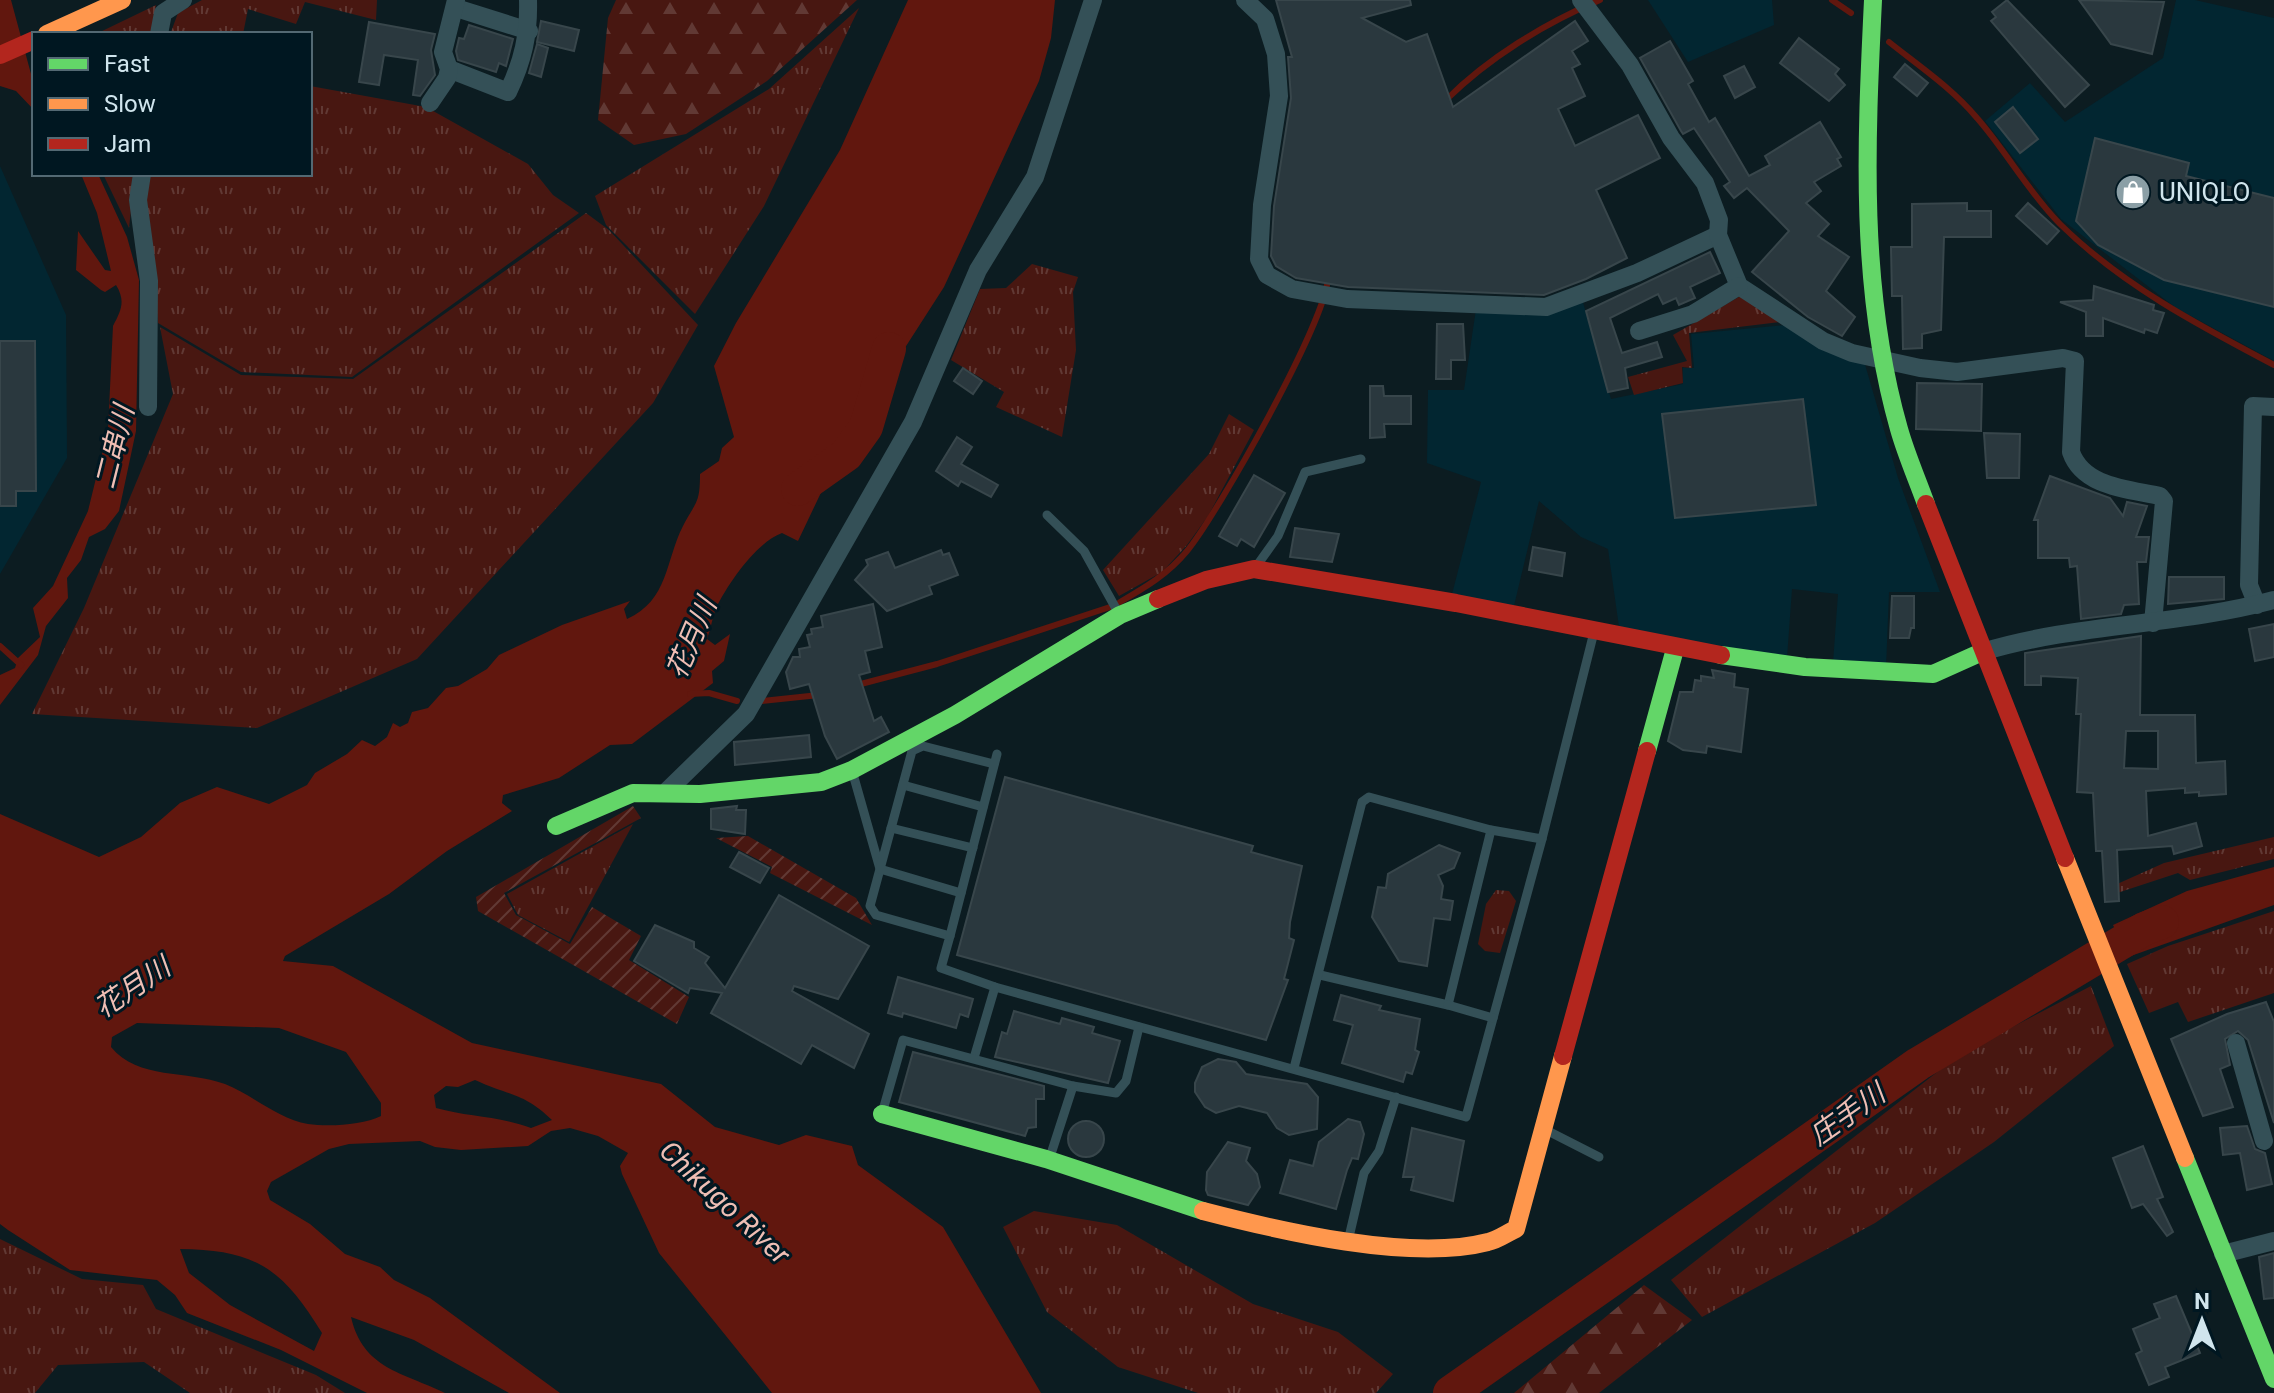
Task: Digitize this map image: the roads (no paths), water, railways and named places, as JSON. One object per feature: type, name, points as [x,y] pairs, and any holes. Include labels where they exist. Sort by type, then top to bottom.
[{"type":"main road","points":[[1873,0],[1866,152],[1868,239],[1882,358],[1899,431],[1982,652],[2036,779],[2274,1379]]},
{"type":"main road","points":[[51,32],[121,1]]},
{"type":"main road","points":[[0,55],[32,41]]},
{"type":"main road","points":[[556,826],[633,793],[653,795],[667,791],[700,794],[821,782],[852,770],[955,715],[1117,609],[1206,580],[1254,569],[1456,603],[1675,649],[1886,674],[1933,674],[1982,652]]},
{"type":"main road","points":[[882,1114],[1049,1160],[1179,1204],[1348,1240],[1395,1246],[1473,1246],[1505,1239],[1516,1229],[1675,649]]},
{"type":"street","points":[[159,32],[163,13],[183,0]]},
{"type":"street","points":[[449,69],[508,92],[519,70],[529,31],[528,0]]},
{"type":"street","points":[[667,791],[746,714],[913,422],[978,270],[1035,177],[1093,0]]},
{"type":"street","points":[[1245,0],[1265,19],[1276,54],[1279,96],[1262,205],[1259,259],[1267,275],[1292,289],[1325,297],[1546,307],[1637,273],[1718,235]]},
{"type":"street","points":[[430,103],[441,90],[449,69],[443,52],[456,4],[529,31]]},
{"type":"street","points":[[1584,4],[1630,65],[1671,138],[1705,183],[1719,220],[1718,235],[1739,286],[1823,341],[1852,353],[1920,368],[1957,372],[2049,359],[2075,361],[2071,452],[2075,465],[2086,475],[2113,486],[2160,496],[2164,501],[2153,623]]},
{"type":"street","points":[[142,176],[138,200],[149,281],[148,407]]},
{"type":"street","points":[[1639,331],[1693,314],[1739,286]]},
{"type":"street","points":[[1982,652],[2043,636],[2217,615],[2265,602],[2249,585],[2253,406],[2274,407]]},
{"type":"street","points":[[2236,1043],[2267,1119],[2264,1141]]},
{"type":"street","points":[[2223,1254],[2274,1241]]},
{"type":"lane","points":[[1254,569],[1278,536],[1305,472],[1361,459]]},
{"type":"lane","points":[[1047,515],[1084,551],[1117,609]]},
{"type":"lane","points":[[950,936],[876,915],[870,906],[912,751],[923,746],[996,759],[950,936],[941,968],[995,987],[1466,1117],[1542,839],[1594,632]]},
{"type":"lane","points":[[852,770],[880,869]]},
{"type":"lane","points":[[903,785],[983,807]]},
{"type":"lane","points":[[1294,1068],[1362,802],[1369,797],[1491,830],[1542,839]]},
{"type":"lane","points":[[891,828],[973,848]]},
{"type":"lane","points":[[1448,1005],[1491,830]]},
{"type":"lane","points":[[880,869],[961,893]]},
{"type":"lane","points":[[1320,975],[1493,1018]]},
{"type":"lane","points":[[974,1058],[995,987]]},
{"type":"lane","points":[[882,1114],[903,1040],[1073,1086],[1116,1093],[1126,1081],[1139,1027]]},
{"type":"lane","points":[[1049,1160],[1073,1086]]},
{"type":"lane","points":[[1348,1240],[1364,1173],[1379,1151],[1396,1097]]},
{"type":"lane","points":[[1543,1128],[1599,1157]]},
{"type":"water","points":[[0,0],[11,0],[32,78],[32,108],[16,91],[0,86]]},
{"type":"water","name":"Chikugo River","points":[[908,0],[1055,0],[1051,38],[1039,81],[944,287],[847,438],[798,541],[782,533],[763,545],[736,575],[716,608],[707,639],[715,645],[730,634],[724,661],[712,671],[713,683],[632,744],[610,745],[559,778],[503,795],[502,803],[512,811],[447,851],[389,894],[285,956],[283,961],[333,966],[472,1043],[661,1084],[715,1127],[779,1145],[806,1135],[852,1146],[858,1165],[943,1227],[1041,1393],[772,1393],[659,1253],[622,1174],[620,1166],[628,1153],[598,1136],[570,1128],[551,1131],[528,1146],[461,1150],[435,1147],[420,1141],[349,1144],[329,1149],[271,1182],[267,1191],[270,1200],[310,1224],[345,1254],[380,1267],[394,1280],[430,1298],[560,1393],[509,1393],[414,1340],[351,1317],[365,1348],[386,1367],[445,1393],[367,1393],[281,1350],[187,1313],[175,1295],[157,1280],[70,1270],[0,1224],[0,814],[99,857],[141,837],[180,803],[217,787],[269,804],[307,785],[315,773],[347,754],[362,740],[375,746],[387,737],[393,723],[400,727],[408,723],[412,712],[428,708],[446,688],[458,686],[487,669],[499,655],[562,625],[630,601],[624,609],[627,619],[641,611],[651,601],[664,578],[677,539],[698,497],[700,474],[719,461],[722,448],[734,437],[714,366],[736,323],[840,150]],"holes":[[[137,1023],[279,1028],[346,1052],[381,1103],[381,1116],[346,1124],[308,1124],[286,1117],[225,1084],[135,1065],[111,1047],[112,1037]],[[475,1080],[524,1099],[552,1120],[531,1128],[436,1108],[434,1095],[446,1086],[458,1087]],[[180,1249],[229,1253],[264,1267],[294,1293],[322,1333],[314,1351],[230,1305],[189,1273]]]},
{"type":"water","name":"二串川","points":[[82,176],[99,176],[127,237],[139,280],[136,431],[119,511],[105,529],[89,537],[81,560],[67,578],[68,598],[46,626],[38,655],[0,705],[0,675],[15,668],[18,658],[40,637],[33,608],[53,586],[88,511],[108,429],[113,326],[122,301],[116,285],[105,292],[76,270],[78,231],[105,270],[111,271],[97,213]]},
{"type":"water","points":[[2274,867],[2274,905],[2128,957],[2113,925],[2187,891]]},
{"type":"waterway","points":[[1446,100],[1480,70],[1518,43],[1600,0]]},
{"type":"waterway","points":[[1832,0],[1851,13]]},
{"type":"waterway","points":[[1889,42],[1967,107],[2049,212],[2084,246],[2162,302],[2274,365]]},
{"type":"waterway","points":[[1120,602],[1172,567],[1202,531],[1292,372],[1311,331],[1328,276]]},
{"type":"waterway","name":"花月川","points":[[798,489],[846,455],[866,427],[889,349]]},
{"type":"waterway","points":[[857,685],[937,664],[1110,607]]},
{"type":"waterway","points":[[0,646],[21,665]]},
{"type":"waterway","points":[[690,694],[709,693],[737,701]]},
{"type":"waterway","points":[[761,701],[819,695]]},
{"type":"waterway","name":"庄手川","points":[[1450,1393],[1918,1064],[2144,929],[2162,922]]},
{"type":"place","name":"UNIQLO","points":[[2133,192]]}]
